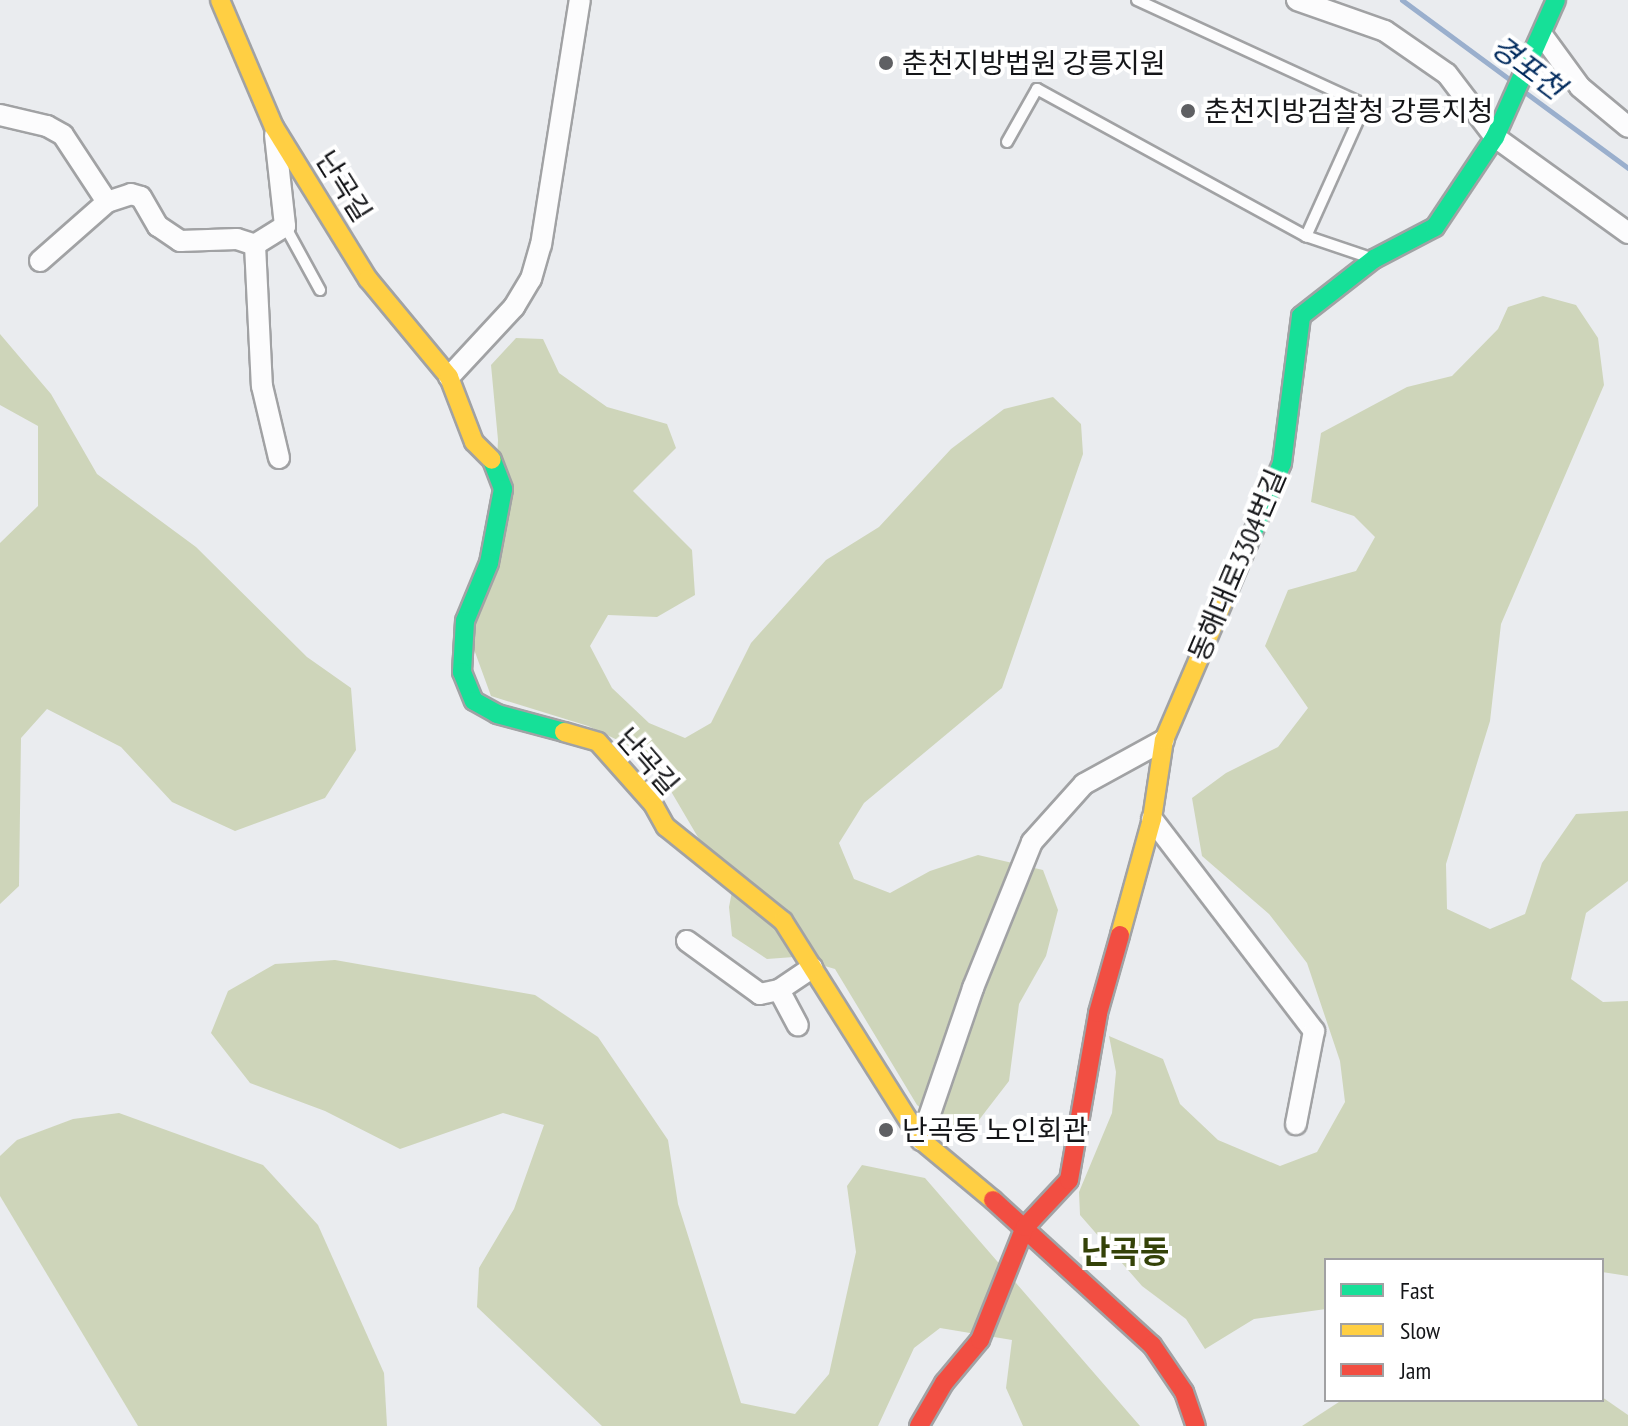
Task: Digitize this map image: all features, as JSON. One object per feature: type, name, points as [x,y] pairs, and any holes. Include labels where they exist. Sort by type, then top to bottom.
[{"type":"street","name":"난곡길","points":[[220,0],[274,127],[368,279],[449,377],[474,442],[492,460],[503,489],[489,563],[465,621],[462,672],[474,701],[497,714],[598,742],[653,804],[666,827],[783,921],[921,1140],[1025,1227],[1152,1345],[1184,1392],[1196,1426]]},
{"type":"street","points":[[449,377],[514,307],[531,279],[541,245],[580,0]]},
{"type":"street","points":[[1297,0],[1385,31],[1447,74],[1495,137],[1628,233]]},
{"type":"street","name":"동해대로3304번길","points":[[1025,1227],[1069,1180],[1098,1013],[1152,819],[1164,740],[1282,463],[1301,316],[1374,259],[1435,227],[1495,137],[1556,0]]},
{"type":"street","points":[[1542,35],[1580,87],[1628,127]]},
{"type":"street","points":[[0,115],[26,119],[63,135],[107,202]]},
{"type":"street","points":[[40,261],[107,202],[131,194],[141,197],[158,226],[180,241],[222,238],[255,245],[285,226],[274,127]]},
{"type":"street","points":[[255,245],[262,386],[279,458]]},
{"type":"street","points":[[921,1140],[973,988],[1032,842],[1084,784],[1164,740]]},
{"type":"street","points":[[1152,819],[1314,1031],[1296,1124]]},
{"type":"street","points":[[687,941],[760,994],[779,990],[812,968]]},
{"type":"street","points":[[779,990],[798,1025]]},
{"type":"street","points":[[919,1426],[944,1383],[980,1340],[1025,1227]]},
{"type":"lane","points":[[1137,0],[1365,105],[1306,236]]},
{"type":"lane","points":[[1007,142],[1037,89],[1306,236],[1374,259]]},
{"type":"lane","points":[[285,226],[320,290]]},
{"type":"green space","points":[[1543,296],[1576,305],[1598,338],[1604,385],[1501,624],[1490,721],[1446,864],[1447,909],[1490,929],[1525,914],[1542,863],[1576,814],[1628,811],[1628,881],[1586,913],[1571,979],[1603,1002],[1628,1001],[1628,1276],[1604,1272],[1604,1258],[1324,1258],[1324,1309],[1254,1319],[1205,1349],[1186,1319],[1142,1286],[1080,1215],[1079,1192],[1112,1113],[1116,1072],[1109,1036],[1163,1059],[1180,1104],[1218,1140],[1280,1166],[1317,1152],[1345,1102],[1340,1061],[1307,963],[1269,914],[1202,856],[1192,798],[1226,773],[1278,747],[1308,708],[1265,646],[1288,590],[1356,571],[1375,537],[1354,516],[1311,502],[1321,433],[1407,387],[1452,376],[1498,329],[1508,307]]},
{"type":"green space","points":[[0,334],[51,394],[97,474],[196,547],[307,657],[351,688],[356,750],[325,798],[235,831],[172,802],[121,747],[47,709],[21,738],[19,886],[0,904],[0,543],[38,506],[38,426],[0,405]]},
{"type":"green space","points":[[516,338],[543,339],[559,373],[607,407],[667,424],[676,448],[633,491],[692,550],[695,595],[657,617],[608,615],[590,646],[612,688],[649,723],[685,738],[711,723],[751,643],[826,560],[879,527],[951,449],[1004,409],[1053,397],[1081,424],[1083,454],[1002,688],[864,803],[839,843],[854,879],[890,893],[930,871],[978,855],[1043,870],[1058,910],[1046,956],[1019,1004],[1009,1081],[962,1142],[917,1105],[835,969],[794,957],[767,959],[732,936],[729,907],[736,871],[699,839],[662,776],[626,744],[588,726],[491,696],[464,622],[494,522],[498,440],[491,365]]},
{"type":"green space","points":[[335,960],[535,995],[598,1037],[668,1140],[678,1204],[741,1403],[795,1414],[829,1374],[856,1252],[847,1186],[862,1165],[925,1178],[1140,1426],[1023,1426],[1006,1388],[1012,1340],[940,1328],[914,1348],[878,1426],[602,1426],[477,1307],[479,1268],[514,1209],[544,1125],[503,1113],[400,1149],[325,1111],[250,1083],[211,1033],[228,991],[275,964]]},
{"type":"green space","points":[[119,1113],[263,1165],[318,1225],[384,1373],[387,1426],[138,1426],[0,1196],[0,1156],[17,1140],[73,1119]]},
{"type":"green space","points":[[1604,1398],[1628,1415],[1628,1426],[1302,1426],[1339,1402],[1604,1402]]},
{"type":"waterway","name":"경포천","points":[[1402,0],[1509,79]]},
{"type":"waterway","name":"경포천","points":[[1526,93],[1628,168]]},
{"type":"traffic: fast","points":[[1248,544],[1282,463],[1301,316],[1374,259],[1435,227],[1495,137],[1556,0]]},
{"type":"traffic: fast","points":[[492,460],[503,489],[489,563],[465,621],[462,672],[474,701],[497,714],[564,732]]},
{"type":"traffic: slow","points":[[220,0],[274,127],[368,279],[449,377],[474,442],[492,460]]},
{"type":"traffic: slow","points":[[1120,935],[1152,819],[1164,740],[1248,544]]},
{"type":"traffic: slow","points":[[564,732],[598,742],[653,804],[666,827],[783,921],[921,1140],[993,1200]]},
{"type":"traffic: jam","points":[[919,1426],[944,1383],[980,1340],[1025,1227],[1069,1180],[1098,1013],[1120,935]]},
{"type":"traffic: jam","points":[[993,1200],[1152,1345],[1184,1392],[1196,1426]]},
{"type":"place","name":"춘천지방법원 강릉지원","points":[[886,63]]},
{"type":"place","name":"춘천지방검찰청 강릉지청","points":[[1188,111]]},
{"type":"place","name":"난곡동 노인회관","points":[[886,1130]]},
{"type":"district","name":"난곡동","points":[[1125,1251]]}]
